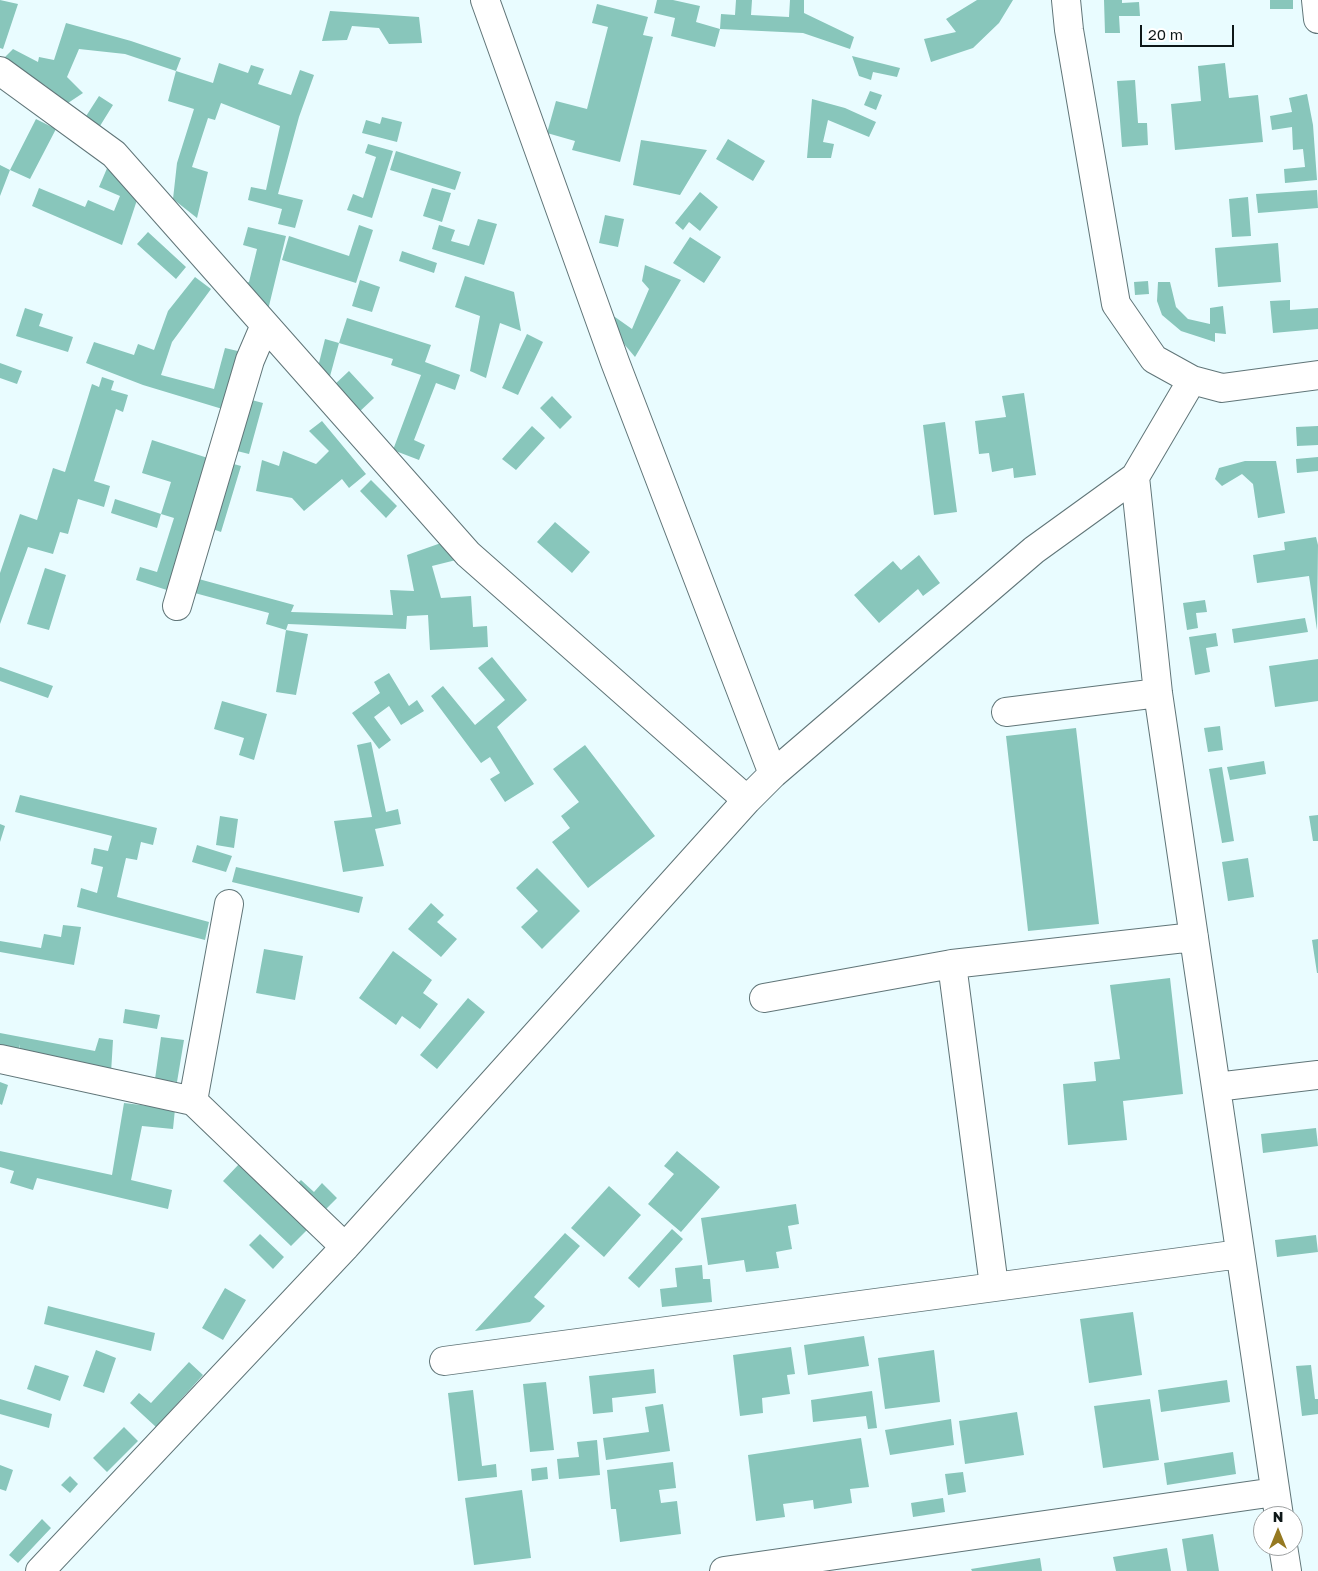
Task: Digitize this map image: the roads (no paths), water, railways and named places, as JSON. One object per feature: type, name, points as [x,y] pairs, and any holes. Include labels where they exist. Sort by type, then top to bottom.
[{"type":"street","points":[[485,0],[615,362],[774,774]]},
{"type":"street","points":[[1066,0],[1069,30],[1116,304],[1154,359],[1192,380],[1222,388],[1318,375]]},
{"type":"street","points":[[1316,0],[1318,19]]},
{"type":"street","points":[[0,71],[114,154],[468,554],[747,800]]},
{"type":"street","points":[[177,606],[250,360],[265,325]]},
{"type":"street","points":[[40,1571],[345,1247],[747,800],[774,774],[1034,550],[1135,477],[1192,380]]},
{"type":"street","points":[[724,1571],[1277,1504],[1158,693],[1135,477]]},
{"type":"street","points":[[1006,712],[1158,693]]},
{"type":"street","points":[[193,1101],[229,904]]},
{"type":"street","points":[[764,998],[952,964],[1194,937]]},
{"type":"street","points":[[952,964],[994,1286]]},
{"type":"street","points":[[0,1059],[193,1101],[345,1247]]},
{"type":"street","points":[[1216,1087],[1318,1075]]},
{"type":"street","points":[[444,1361],[1240,1254]]},
{"type":"street","points":[[1285,1556],[1287,1571]]}]
